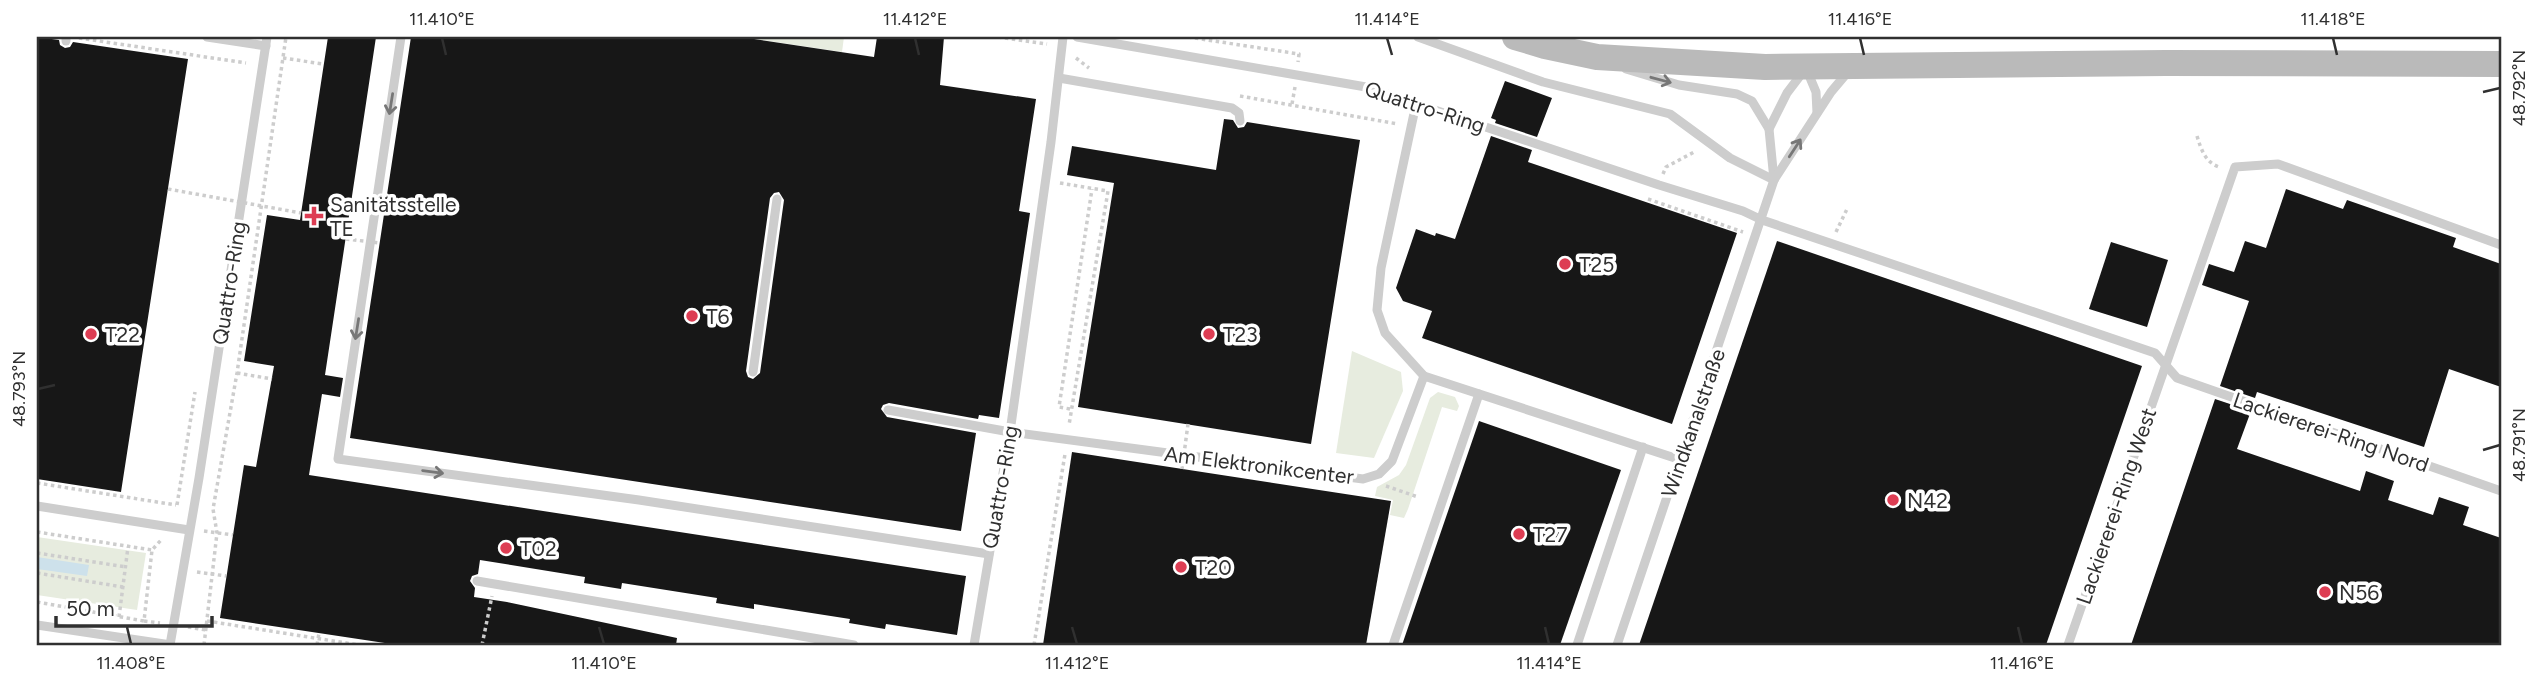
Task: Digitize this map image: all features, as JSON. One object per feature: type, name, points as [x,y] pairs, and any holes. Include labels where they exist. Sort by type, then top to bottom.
[{"type":"main road","points":[[1515,37],[1597,57],[1806,68],[2166,63],[2501,64]]},
{"type":"lane","points":[[207,37],[267,42]]},
{"type":"lane","points":[[401,37],[338,459],[477,477],[989,554]]},
{"type":"lane","name":"Quattro-Ring","points":[[974,645],[1010,432],[1046,180],[1063,37]]},
{"type":"lane","name":"Quattro-Ring","points":[[1077,37],[1355,85],[1743,211],[1762,220],[2155,353],[2164,366]]},
{"type":"lane","points":[[1418,37],[1543,82],[1670,114],[1730,158],[1774,180]]},
{"type":"lane","name":"Quattro-Ring","points":[[170,645],[267,42]]},
{"type":"lane","points":[[1597,57],[1653,78],[1737,94],[1752,101],[1769,129],[1774,180]]},
{"type":"lane","points":[[1769,129],[1787,93],[1806,68]]},
{"type":"lane","points":[[1806,68],[1816,92],[1817,115]]},
{"type":"lane","points":[[1774,180],[1830,92],[1853,68]]},
{"type":"lane","points":[[1059,78],[1232,108],[1239,113],[1240,121]]},
{"type":"lane","points":[[1416,104],[1381,268],[1377,310],[1385,333],[1424,376],[1681,460]]},
{"type":"lane","name":"Lackiererei-Ring West","points":[[2068,645],[2235,167],[2278,164],[2501,245]]},
{"type":"lane","name":"Windkanalstraße","points":[[1617,645],[1774,180]]},
{"type":"lane","points":[[753,372],[777,199]]},
{"type":"lane","points":[[1029,222],[1040,224]]},
{"type":"lane","name":"Lackiererei-Ring Nord","points":[[2164,366],[2177,378],[2210,391],[2501,491]]},
{"type":"lane","name":"Am Elektronikcenter","points":[[888,410],[1010,432],[1363,479],[1387,468],[1392,461],[1424,376]]},
{"type":"lane","points":[[1393,645],[1479,394]]},
{"type":"lane","points":[[1577,645],[1643,447]]},
{"type":"lane","points":[[1159,465],[1161,453]]},
{"type":"lane","points":[[37,506],[189,530]]},
{"type":"lane","points":[[477,581],[854,645]]},
{"type":"lane","points":[[37,625],[170,645]]},
{"type":"path","points":[[204,645],[217,533],[213,509],[237,373],[286,37]]},
{"type":"path","points":[[69,38],[246,62]]},
{"type":"path","points":[[283,58],[323,64]]},
{"type":"path","points":[[2197,136],[2206,157],[2213,164]]},
{"type":"path","points":[[1666,167],[1710,144]]},
{"type":"path","points":[[1034,645],[1068,440],[1070,409],[1099,261],[1108,191],[1046,180]]},
{"type":"path","points":[[168,189],[301,213]]},
{"type":"path","points":[[1070,409],[1059,407],[1092,189]]},
{"type":"path","points":[[1838,225],[1847,209]]},
{"type":"path","points":[[346,239],[380,243]]},
{"type":"path","points":[[237,373],[272,379]]},
{"type":"path","points":[[1181,469],[1188,424]]},
{"type":"path","points":[[1374,476],[1389,488],[1418,497]]},
{"type":"path","points":[[37,483],[177,506]]},
{"type":"path","points":[[37,602],[144,621],[152,550],[174,527]]},
{"type":"path","points":[[189,530],[233,535]]},
{"type":"path","points":[[37,532],[152,550]]},
{"type":"path","points":[[119,617],[128,547]]},
{"type":"path","points":[[37,553],[126,567]]},
{"type":"path","points":[[182,570],[226,576]]},
{"type":"path","points":[[37,573],[123,587]]},
{"type":"path","points":[[482,645],[495,584]]},
{"type":"path","points":[[207,621],[319,636],[359,645]]},
{"type":"path","points":[[317,645],[319,636]]},
{"type":"shaded area","points":[[741,37],[844,37],[842,52]]},
{"type":"shaded area","points":[[1352,351],[1401,372],[1403,391],[1374,458],[1336,453]]},
{"type":"shaded area","points":[[1438,392],[1455,397],[1459,406],[1457,411],[1442,407],[1404,518],[1390,515],[1393,500],[1375,496],[1377,487],[1399,475],[1406,465],[1430,398]]},
{"type":"shaded area","points":[[37,537],[146,553],[137,610],[37,595]]},
{"type":"water","points":[[37,557],[89,565],[87,576],[37,569]]},
{"type":"building","name":"T22","points":[[37,37],[59,40],[60,45],[65,48],[70,47],[73,42],[188,59],[121,492],[37,479]]},
{"type":"building","name":"T02","points":[[328,37],[376,37],[325,375],[343,378],[340,397],[322,394],[309,475],[966,576],[957,635],[886,624],[885,629],[849,623],[850,619],[754,604],[754,609],[716,603],[717,598],[622,583],[621,589],[584,583],[585,577],[480,560],[478,574],[472,576],[470,581],[475,588],[474,597],[677,638],[676,645],[398,645],[220,618],[244,465],[256,467],[274,366],[244,361],[267,215],[300,220]]},
{"type":"building","name":"T6","points":[[411,37],[741,37],[874,57],[877,37],[944,37],[940,85],[1036,99],[1019,211],[1030,213],[999,418],[979,415],[978,419],[889,403],[881,409],[887,417],[976,433],[961,531],[350,438]],"holes":[[[779,192],[784,200],[760,373],[753,379],[748,377],[746,371],[770,198]]]},
{"type":"building","points":[[1505,81],[1552,98],[1537,137],[1495,123],[1496,120],[1491,118]]},
{"type":"building","name":"T23","points":[[1224,119],[1233,120],[1238,128],[1244,127],[1247,122],[1360,140],[1311,444],[1078,407],[1114,183],[1067,175],[1072,146],[1216,170]]},
{"type":"building","name":"T25","points":[[1491,136],[1532,150],[1528,162],[1737,233],[1672,424],[1422,338],[1432,311],[1403,301],[1396,288],[1416,229],[1455,239]]},
{"type":"building","points":[[2286,189],[2343,209],[2347,200],[2456,238],[2453,247],[2501,264],[2501,387],[2449,369],[2424,447],[2257,392],[2255,398],[2220,386],[2249,301],[2202,285],[2209,264],[2234,272],[2245,241],[2266,248]]},
{"type":"building","name":"N42","points":[[1777,241],[2142,366],[2046,645],[1639,645]]},
{"type":"building","points":[[2111,242],[2168,260],[2147,327],[2089,309]]},
{"type":"building","name":"N56","points":[[2215,399],[2251,411],[2237,449],[2360,491],[2366,471],[2394,481],[2388,500],[2433,515],[2439,497],[2469,507],[2463,525],[2501,538],[2501,645],[2131,645]]},
{"type":"building","name":"T27","points":[[1479,421],[1621,470],[1560,645],[1402,645]]},
{"type":"building","name":"T20","points":[[1072,452],[1391,501],[1366,645],[1043,645]]},
{"type":"place","name":"Sanitätsstelle TE","points":[[314,216]]},
{"type":"place","name":"T25","points":[[1565,264]]},
{"type":"place","name":"T6","points":[[692,316]]},
{"type":"place","name":"T22","points":[[91,334]]},
{"type":"place","name":"T23","points":[[1209,334]]},
{"type":"place","name":"N42","points":[[1893,500]]},
{"type":"place","name":"T27","points":[[1519,534]]},
{"type":"place","name":"T02","points":[[506,548]]},
{"type":"place","name":"T20","points":[[1181,567]]},
{"type":"place","name":"N56","points":[[2325,592]]}]
